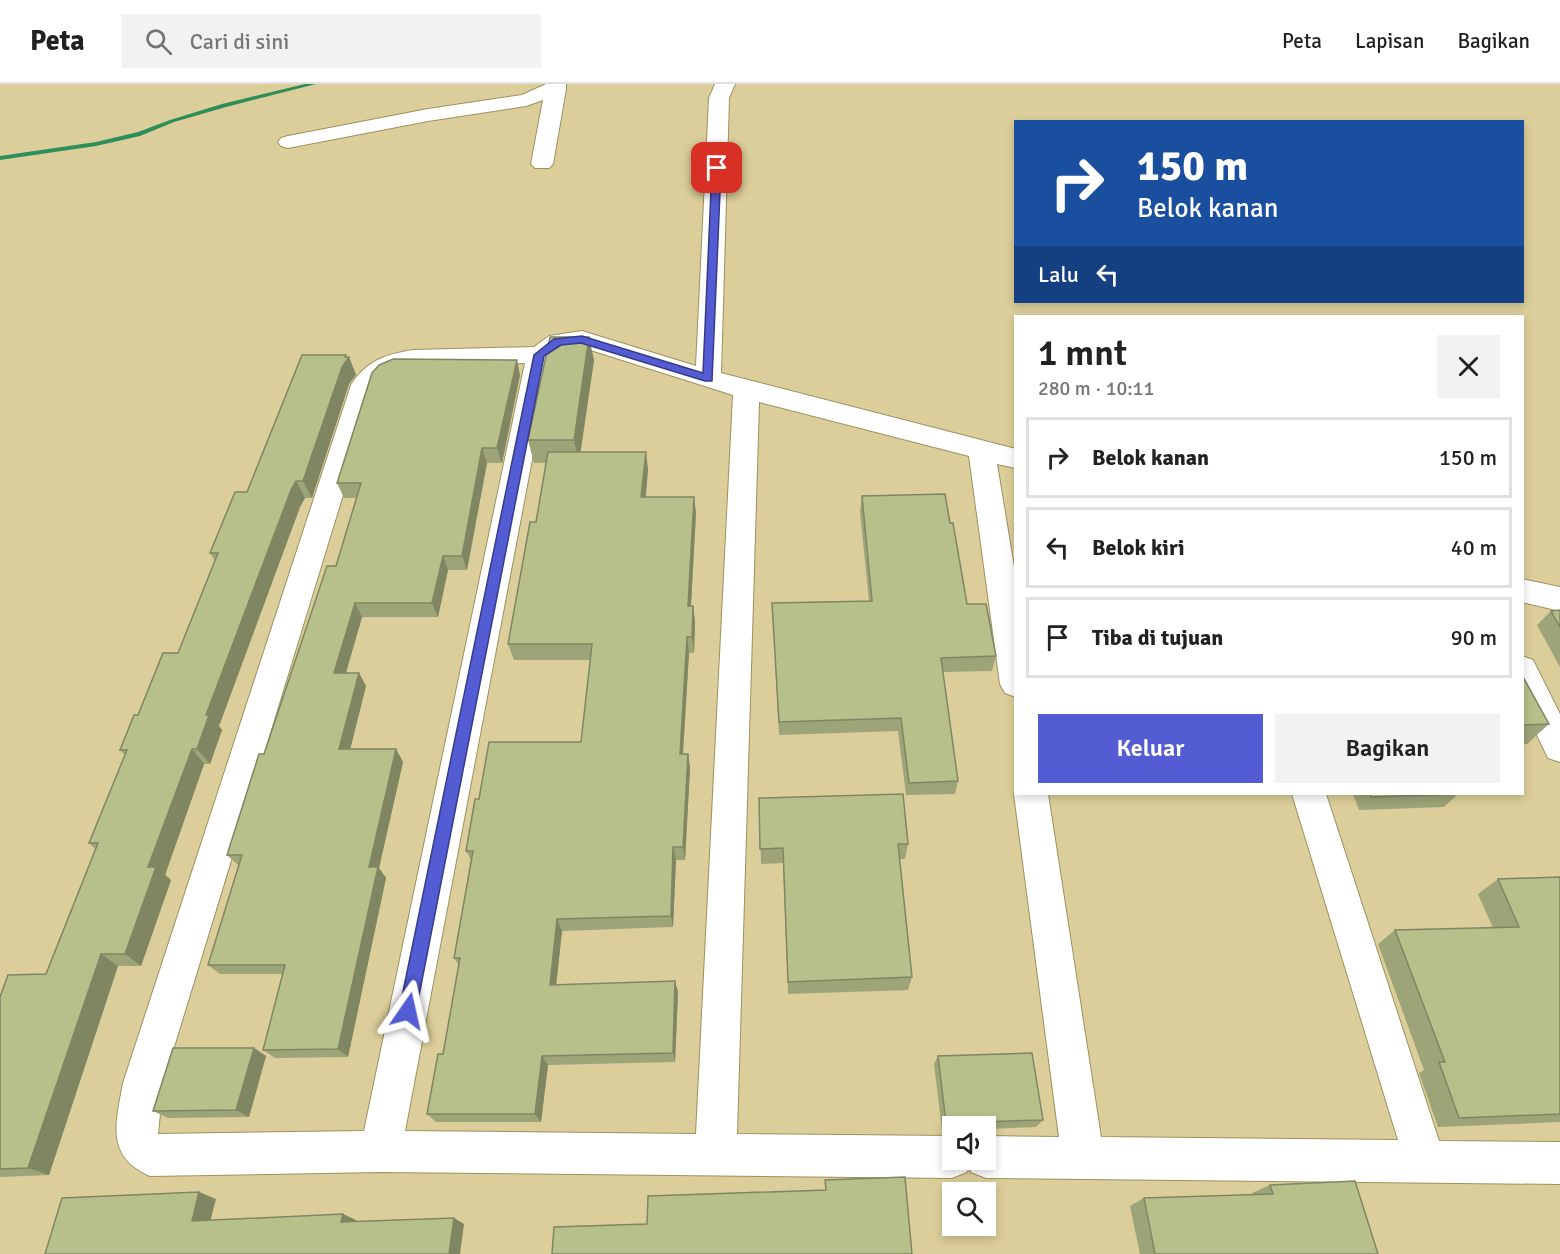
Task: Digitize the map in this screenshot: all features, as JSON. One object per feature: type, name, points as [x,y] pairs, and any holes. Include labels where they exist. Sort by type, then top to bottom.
[{"type":"street","points":[[708,379],[719,98],[724,84]]},
{"type":"street","points":[[288,142],[428,115],[526,100],[556,87]]},
{"type":"street","points":[[542,164],[556,87]]},
{"type":"street","points":[[942,1157],[380,1151],[150,1155],[139,1145],[136,1127],[143,1083],[364,386],[374,372],[396,361],[413,358],[539,355],[558,342],[582,339],[746,390],[1014,459]]},
{"type":"street","points":[[380,1151],[539,355]]},
{"type":"street","points":[[716,1155],[746,390]]},
{"type":"street","points":[[982,451],[1014,670]]},
{"type":"street","points":[[1524,590],[1560,599]]},
{"type":"street","points":[[1524,673],[1560,748]]},
{"type":"street","points":[[1031,795],[1083,1158]]},
{"type":"street","points":[[1309,795],[1425,1161]]},
{"type":"street","points":[[996,1157],[1560,1163]]},
{"type":"building","points":[[550,337],[589,337],[574,440],[528,440]]},
{"type":"building","points":[[302,355],[346,355],[345,357],[349,357],[342,367],[303,481],[296,481],[291,490],[206,715],[209,715],[197,749],[192,749],[148,867],[156,867],[125,954],[101,954],[28,1168],[0,1169],[0,997],[8,975],[46,974],[98,843],[89,843],[127,750],[120,750],[134,715],[138,715],[163,653],[178,653],[218,553],[210,553],[235,492],[247,492]]},
{"type":"building","points":[[393,359],[517,360],[497,448],[482,448],[462,556],[443,556],[432,603],[355,603],[334,673],[359,673],[339,749],[396,749],[369,867],[378,867],[338,1049],[263,1050],[285,965],[208,965],[242,855],[227,855],[259,754],[264,754],[327,566],[336,566],[361,483],[337,483],[372,373],[379,365]]},
{"type":"building","points":[[548,452],[646,452],[641,497],[694,497],[688,606],[693,606],[692,637],[687,637],[680,754],[688,754],[683,847],[673,847],[671,916],[557,919],[550,985],[675,981],[673,1053],[542,1056],[535,1114],[427,1114],[438,1054],[443,1054],[460,958],[454,958],[473,851],[466,851],[475,799],[479,799],[489,742],[581,742],[592,644],[508,644],[530,522],[536,522]]},
{"type":"building","points":[[945,494],[950,523],[953,523],[967,604],[986,604],[996,656],[941,658],[958,781],[909,783],[901,718],[779,722],[772,603],[872,601],[862,496]]},
{"type":"building","points":[[1560,610],[1560,627],[1551,611]]},
{"type":"building","points":[[1524,679],[1549,724],[1524,725]]},
{"type":"building","points":[[903,794],[908,844],[898,844],[912,977],[788,982],[783,848],[760,849],[759,798]]},
{"type":"building","points":[[1370,795],[1429,795],[1371,797]]},
{"type":"building","points":[[1560,877],[1560,1114],[1459,1118],[1439,1062],[1445,1062],[1395,930],[1519,927],[1498,879]]},
{"type":"building","points":[[173,1048],[254,1048],[236,1110],[153,1111]]},
{"type":"building","points":[[1032,1053],[1043,1120],[996,1121],[996,1116],[945,1116],[938,1056]]},
{"type":"building","points":[[905,1177],[912,1254],[552,1254],[554,1227],[647,1224],[648,1196],[826,1190],[825,1180]]},
{"type":"building","points":[[1355,1181],[1378,1254],[1155,1254],[1144,1198],[1273,1194],[1270,1185]]},
{"type":"building","points":[[199,1192],[192,1221],[343,1214],[341,1222],[454,1218],[449,1254],[45,1254],[62,1198]]},
{"type":"waterway","points":[[0,158],[96,144],[140,134],[172,121],[224,105],[313,84]]},
{"type":"route","points":[[408,1011],[539,355],[558,342],[582,339],[708,379],[717,168]]}]
